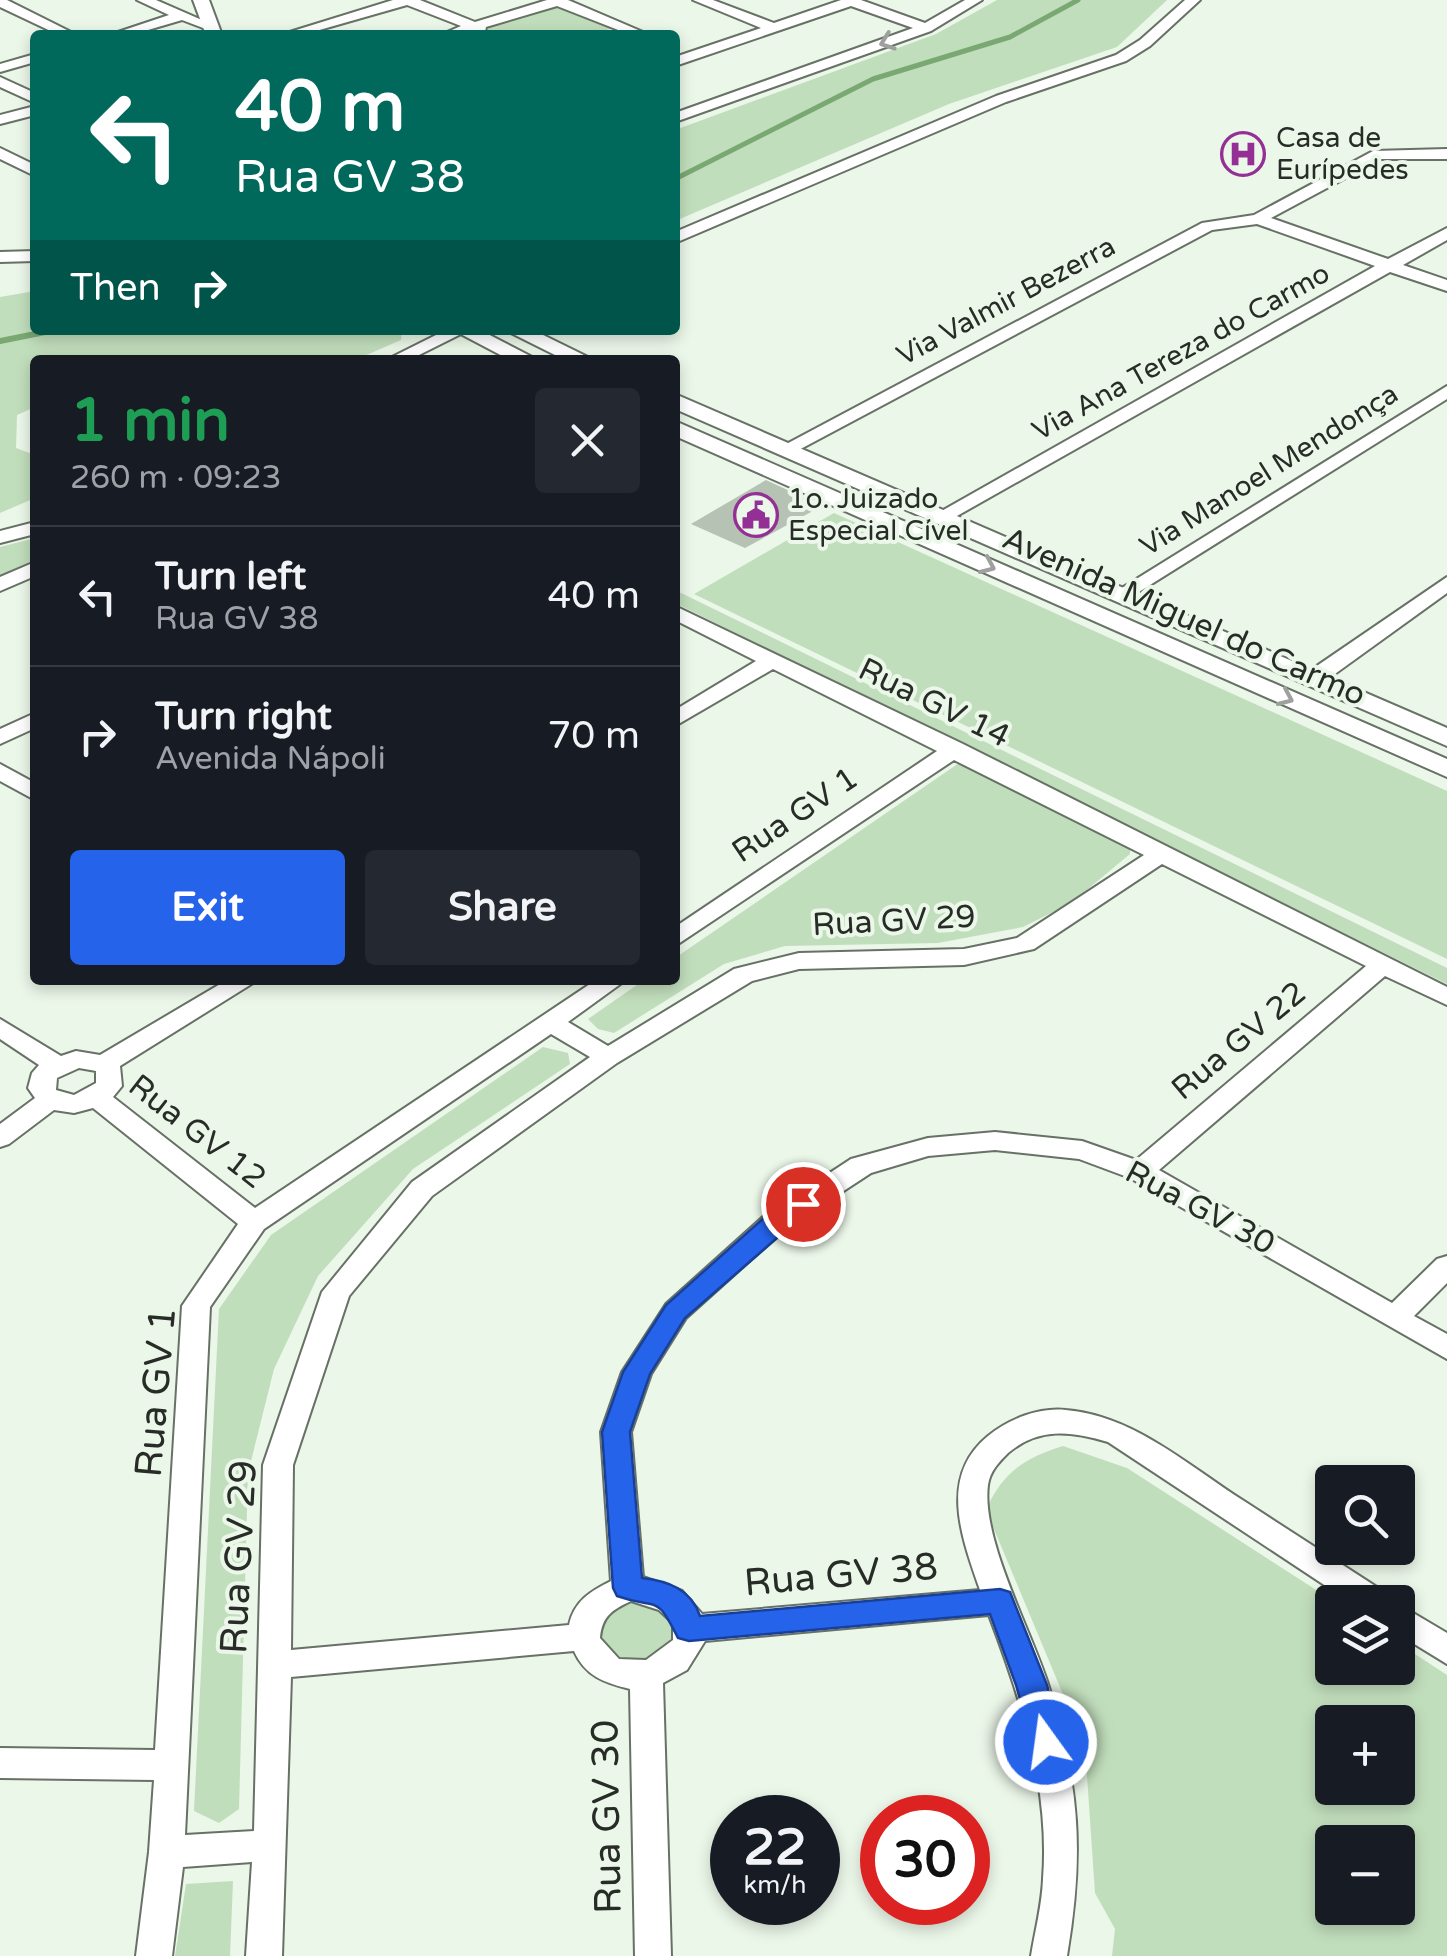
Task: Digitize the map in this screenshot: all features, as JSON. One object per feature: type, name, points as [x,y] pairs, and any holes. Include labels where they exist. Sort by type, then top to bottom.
[{"type":"main road","points":[[202,0],[212,30]]},
{"type":"main road","points":[[477,335],[517,355]]},
{"type":"main road","points":[[525,335],[571,355]]},
{"type":"main road","name":"Avenida Miguel do Carmo","points":[[680,403],[1447,738]]},
{"type":"main road","points":[[680,428],[749,449],[786,450]]},
{"type":"main road","name":"Avenida Miguel do Carmo","points":[[680,429],[1447,769]]},
{"type":"street","points":[[144,0],[210,30]]},
{"type":"street","points":[[304,30],[408,0],[482,30]]},
{"type":"street","points":[[464,30],[559,0],[630,30]]},
{"type":"street","points":[[700,0],[775,28]]},
{"type":"street","points":[[680,60],[851,0],[926,28]]},
{"type":"street","points":[[680,113],[926,28],[975,0]]},
{"type":"street","points":[[680,236],[1001,99],[1121,58],[1145,43],[1193,0]]},
{"type":"street","points":[[0,2],[59,30]]},
{"type":"street","points":[[133,30],[181,16]]},
{"type":"street","points":[[614,30],[623,27]]},
{"type":"street","points":[[680,50],[694,56]]},
{"type":"street","points":[[0,68],[30,59]]},
{"type":"street","points":[[0,81],[30,96]]},
{"type":"street","points":[[0,120],[30,111]]},
{"type":"street","points":[[0,153],[30,167]]},
{"type":"street","points":[[1258,219],[1378,154],[1447,154]]},
{"type":"street","points":[[1258,219],[1447,286]]},
{"type":"street","name":"Via Valmir Bezerra","points":[[786,450],[1208,226],[1258,219]]},
{"type":"street","name":"Via Ana Tereza do Carmo","points":[[942,517],[1447,233]]},
{"type":"street","points":[[5,254],[30,256]]},
{"type":"street","points":[[408,355],[459,335]]},
{"type":"street","points":[[429,355],[462,335]]},
{"type":"street","name":"Via Manoel Mendonça","points":[[1119,596],[1447,390]]},
{"type":"street","points":[[0,530],[30,521]]},
{"type":"street","points":[[0,537],[30,529]]},
{"type":"street","points":[[0,584],[30,570]]},
{"type":"street","points":[[1313,678],[1447,583]]},
{"type":"street","name":"Rua GV 14","points":[[680,614],[1164,852]]},
{"type":"street","points":[[680,716],[773,660]]},
{"type":"street","points":[[0,737],[30,722]]},
{"type":"street","name":"Rua GV 1","points":[[680,935],[954,749]]},
{"type":"street","points":[[0,771],[30,790]]},
{"type":"street","points":[[1164,852],[1447,996]]},
{"type":"street","name":"Rua GV 29","points":[[264,1956],[278,1464],[336,1292],[422,1190],[608,1057],[743,975],[799,961],[964,957],[1025,944],[1164,852]]},
{"type":"street","name":"Rua GV 22","points":[[1140,1171],[1383,965]]},
{"type":"street","points":[[104,1064],[236,985]]},
{"type":"street","name":"Rua GV 1","points":[[154,1956],[167,1852],[196,1306],[254,1222],[606,985]]},
{"type":"street","points":[[550,1022],[608,1057]]},
{"type":"street","points":[[0,1027],[57,1065]]},
{"type":"street","points":[[76,1059],[104,1064],[109,1070],[109,1086],[96,1098],[66,1104],[44,1094],[42,1080],[57,1065],[76,1059]]},
{"type":"street","name":"Rua GV 12","points":[[96,1098],[254,1222]]},
{"type":"street","points":[[0,1138],[50,1100]]},
{"type":"street","name":"Rua GV 30","points":[[628,1588],[616,1432],[637,1372],[676,1312],[774,1223],[860,1166],[928,1148],[995,1141],[1082,1150],[1140,1171],[1447,1348]]},
{"type":"street","points":[[1395,1317],[1447,1266]]},
{"type":"street","points":[[1049,1956],[1062,1879],[1053,1771],[1032,1685],[1000,1601],[974,1510],[972,1485],[982,1459],[1008,1438],[1049,1421],[1086,1424],[1118,1434],[1349,1585]]},
{"type":"street","points":[[628,1588],[672,1598],[684,1610],[689,1629],[683,1652],[646,1676],[603,1666],[591,1656],[583,1637],[592,1606],[601,1598],[628,1588]]},
{"type":"street","name":"Rua GV 38","points":[[689,1629],[1000,1601]]},
{"type":"street","points":[[1415,1628],[1447,1650]]},
{"type":"street","points":[[272,1665],[583,1637]]},
{"type":"street","name":"Rua GV 30","points":[[646,1676],[653,1956]]},
{"type":"street","points":[[0,1762],[171,1765]]},
{"type":"street","points":[[167,1852],[270,1846]]},
{"type":"green space","points":[[997,0],[1167,0],[1117,47],[949,104],[680,219],[680,128],[936,34]]},
{"type":"green space","points":[[558,4],[617,27],[603,30],[482,28]]},
{"type":"green space","points":[[30,292],[30,335],[402,335],[401,340],[366,355],[30,355],[30,409],[17,415],[16,448],[30,453],[30,500],[0,513],[0,297]]},
{"type":"green space","points":[[834,513],[1447,791],[1447,959],[694,594]]},
{"type":"green space","points":[[30,539],[30,563],[0,577],[0,547]]},
{"type":"green space","points":[[680,592],[1447,968],[1447,984],[680,605]]},
{"type":"green space","points":[[959,763],[1130,847],[1130,854],[1071,903],[1023,927],[938,943],[785,946],[724,964],[614,1033],[598,1029],[588,1019],[637,985],[680,985],[680,955]]},
{"type":"green space","points":[[543,1047],[568,1053],[570,1064],[413,1169],[318,1276],[274,1369],[248,1473],[239,1809],[219,1823],[194,1811],[219,1309],[271,1235]]},
{"type":"green space","points":[[1063,1446],[1127,1468],[1315,1589],[1315,1685],[1415,1685],[1415,1654],[1447,1675],[1447,1956],[1112,1956],[1115,1929],[1095,1893],[1085,1747],[986,1510],[999,1486],[1026,1462]]},
{"type":"green space","points":[[645,1600],[670,1616],[671,1638],[652,1657],[622,1659],[599,1639],[600,1621],[623,1601]]},
{"type":"green space","points":[[233,1881],[230,1956],[175,1956],[186,1884]]},
{"type":"building","name":"1o. Juizado Especial Cível","points":[[766,480],[822,506],[745,548],[691,524]]},
{"type":"waterway","points":[[680,176],[873,79],[1010,37],[1078,0]]},
{"type":"waterway","points":[[0,341],[30,335]]},
{"type":"place","name":"Casa de Eurípedes","points":[[1243,154]]},
{"type":"place","name":"1o. Juizado Especial Cível","points":[[756,515]]},
{"type":"route","points":[[803,1204],[774,1223],[676,1312],[637,1372],[616,1432],[628,1588],[644,1588],[672,1598],[684,1610],[689,1629],[1000,1601],[1032,1685],[1046,1742]]}]
